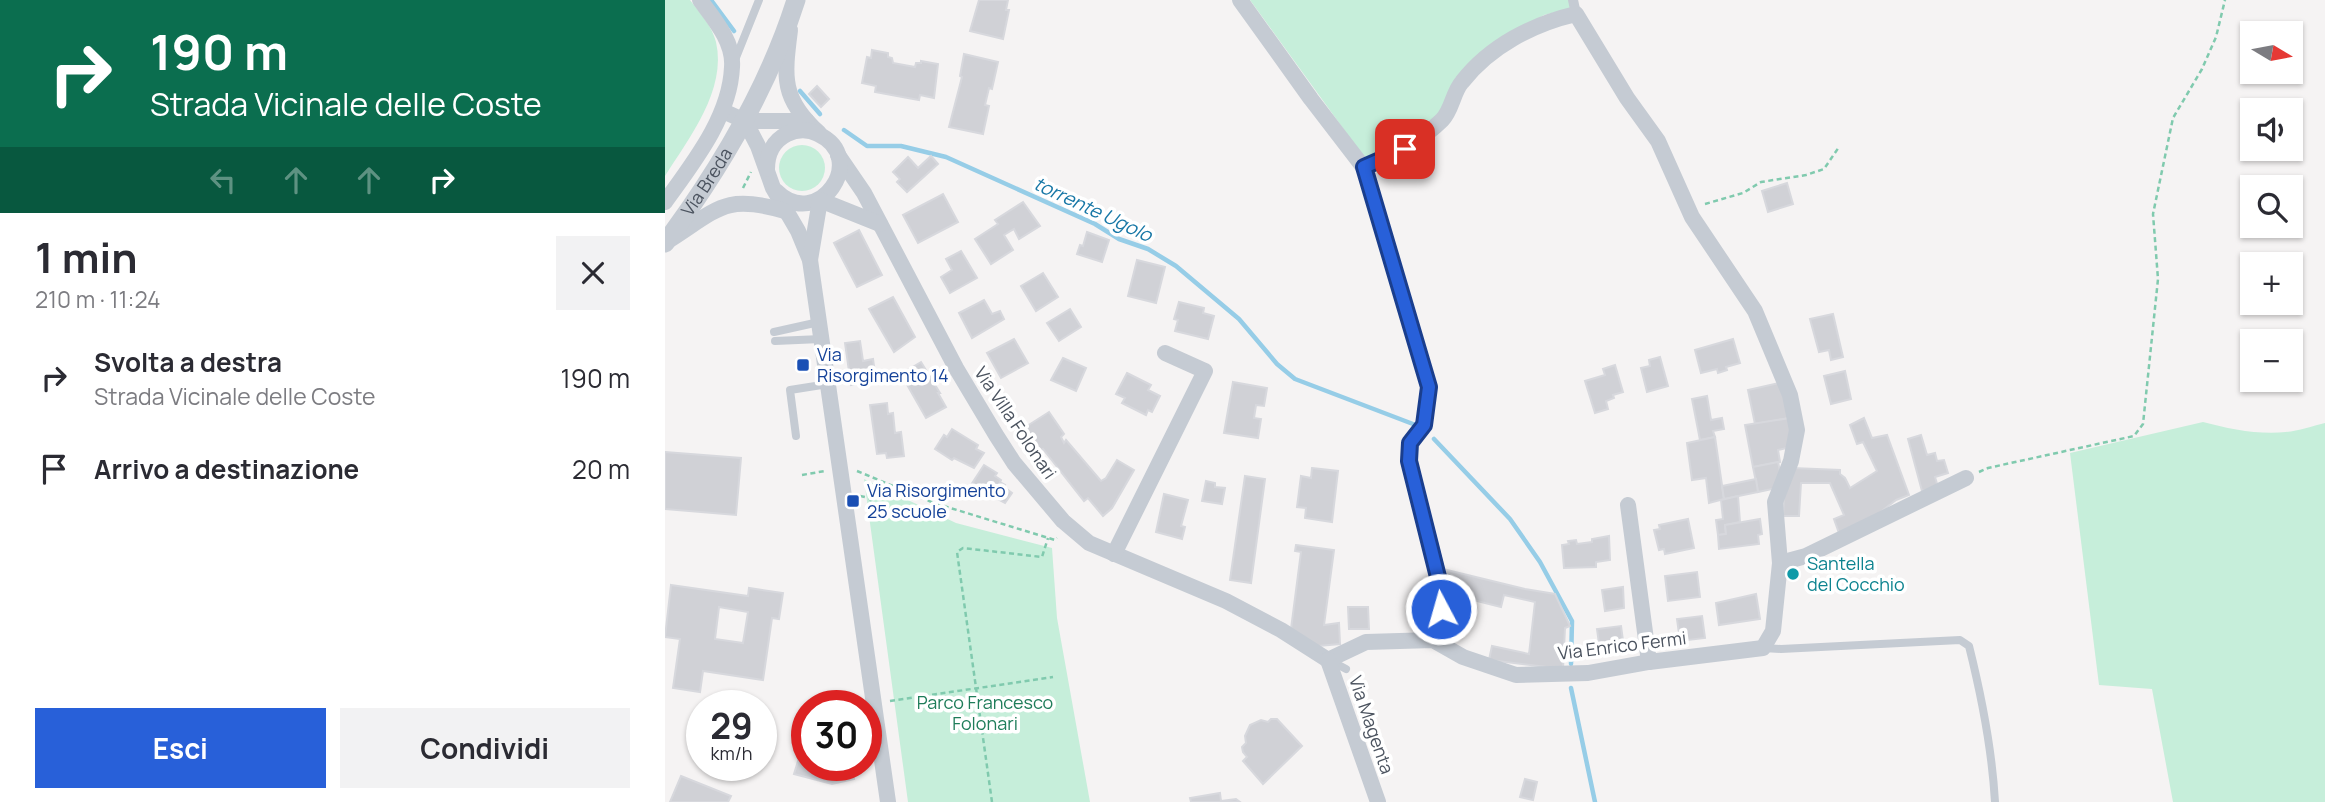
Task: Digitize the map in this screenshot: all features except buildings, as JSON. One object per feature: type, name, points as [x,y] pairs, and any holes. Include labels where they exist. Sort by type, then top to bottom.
[{"type":"street","points":[[699,0],[726,38],[733,66]]},
{"type":"street","points":[[1240,0],[1364,167],[1429,387],[1424,425],[1410,443],[1409,461],[1441,589],[1441,609],[1433,640],[1366,642],[1328,660]]},
{"type":"street","points":[[773,188],[794,203],[807,204],[820,200],[835,185],[839,175],[838,155],[832,144],[807,121],[793,102],[785,72],[794,5]]},
{"type":"street","name":"Via Breda","points":[[665,242],[698,198],[745,121],[767,76],[794,5]]},
{"type":"street","points":[[1364,167],[1405,149],[1444,118],[1461,83],[1495,49],[1575,7],[1627,98],[1658,141],[1688,208],[1755,311],[1790,395],[1797,430],[1791,461],[1775,502],[1780,563],[1773,631],[1763,648]]},
{"type":"street","name":"Via Breda","points":[[665,202],[723,111],[733,66]]},
{"type":"street","points":[[723,111],[745,121],[807,121]]},
{"type":"street","points":[[745,121],[760,169],[798,230],[810,260],[888,802]]},
{"type":"street","points":[[760,169],[771,148],[789,133],[813,131],[824,136]]},
{"type":"street","name":"Via Villa Folonari","points":[[838,155],[864,193],[956,368],[1014,463],[1063,521],[1089,543],[1226,601],[1281,630],[1328,660]]},
{"type":"street","points":[[820,200],[880,225]]},
{"type":"street","points":[[810,260],[820,200]]},
{"type":"street","points":[[665,242],[716,209],[729,204],[743,202],[785,211]]},
{"type":"street","points":[[1114,554],[1205,371],[1165,353]]},
{"type":"street","points":[[1780,563],[1806,556],[1934,496],[1966,478]]},
{"type":"street","points":[[1628,505],[1649,662]]},
{"type":"street","name":"Via Enrico Fermi","points":[[1433,640],[1463,657],[1516,675],[1588,673],[1649,662],[1763,648]]},
{"type":"street","name":"Via Magenta","points":[[1328,660],[1378,802]]},
{"type":"lane","points":[[733,66],[759,0]]},
{"type":"lane","points":[[820,331],[774,337],[820,331]]},
{"type":"lane","points":[[796,436],[790,390],[828,384]]},
{"type":"lane","points":[[1763,648],[1960,640],[1969,646],[1982,695],[1995,802]]},
{"type":"lane","points":[[1328,660],[1346,669]]},
{"type":"path","points":[[1966,478],[1988,468],[2134,436],[2143,424],[2158,279],[2154,214],[2173,117],[2217,37],[2225,0]]},
{"type":"path","points":[[1688,208],[1743,193],[1761,182],[1806,175],[1823,169],[1839,147]]},
{"type":"path","points":[[740,193],[760,169]]},
{"type":"path","points":[[802,475],[832,470]]},
{"type":"path","points":[[861,472],[934,503],[1048,538],[1055,540],[1062,533]]},
{"type":"path","points":[[860,496],[869,498],[884,516]]},
{"type":"path","points":[[992,802],[957,552],[963,548],[1042,557],[1048,538]]},
{"type":"path","points":[[892,700],[1053,677]]},
{"type":"green space","points":[[665,0],[690,0],[712,31],[718,60],[716,78],[704,113],[665,176]]},
{"type":"green space","points":[[1250,0],[1569,0],[1571,8],[1544,15],[1491,44],[1456,79],[1438,116],[1402,144],[1366,160]]},
{"type":"green space","points":[[802,145],[819,151],[825,168],[819,185],[802,191],[785,185],[779,168],[785,151]]},
{"type":"green space","points":[[2203,422],[2265,433],[2291,431],[2325,423],[2325,802],[2173,802],[2152,689],[2099,685],[2070,453]]},
{"type":"green space","name":"Parco Francesco Folonari","points":[[864,479],[956,523],[1052,548],[1057,618],[1090,802],[908,802]]},
{"type":"waterway","points":[[711,0],[734,31]]},
{"type":"waterway","points":[[800,91],[820,114]]},
{"type":"waterway","name":"torrente Ugolo","points":[[844,130],[867,146],[901,146],[946,157],[1095,224],[1119,239],[1148,249],[1176,266],[1239,319],[1277,364],[1295,379],[1413,424]]},
{"type":"waterway","points":[[1434,439],[1510,519],[1540,562],[1572,621],[1571,664]]},
{"type":"waterway","name":"torrente Ugolo","points":[[1571,688],[1595,802]]},
{"type":"place","name":"Via Risorgimento 14","points":[[803,365]]},
{"type":"place","name":"Via Risorgimento 25 scuole","points":[[853,501]]},
{"type":"place","name":"Santella del Cocchio","points":[[1793,574]]},
{"type":"route","points":[[1405,149],[1364,167],[1429,387],[1424,425],[1410,443],[1409,461],[1441,589],[1441,609]]}]
